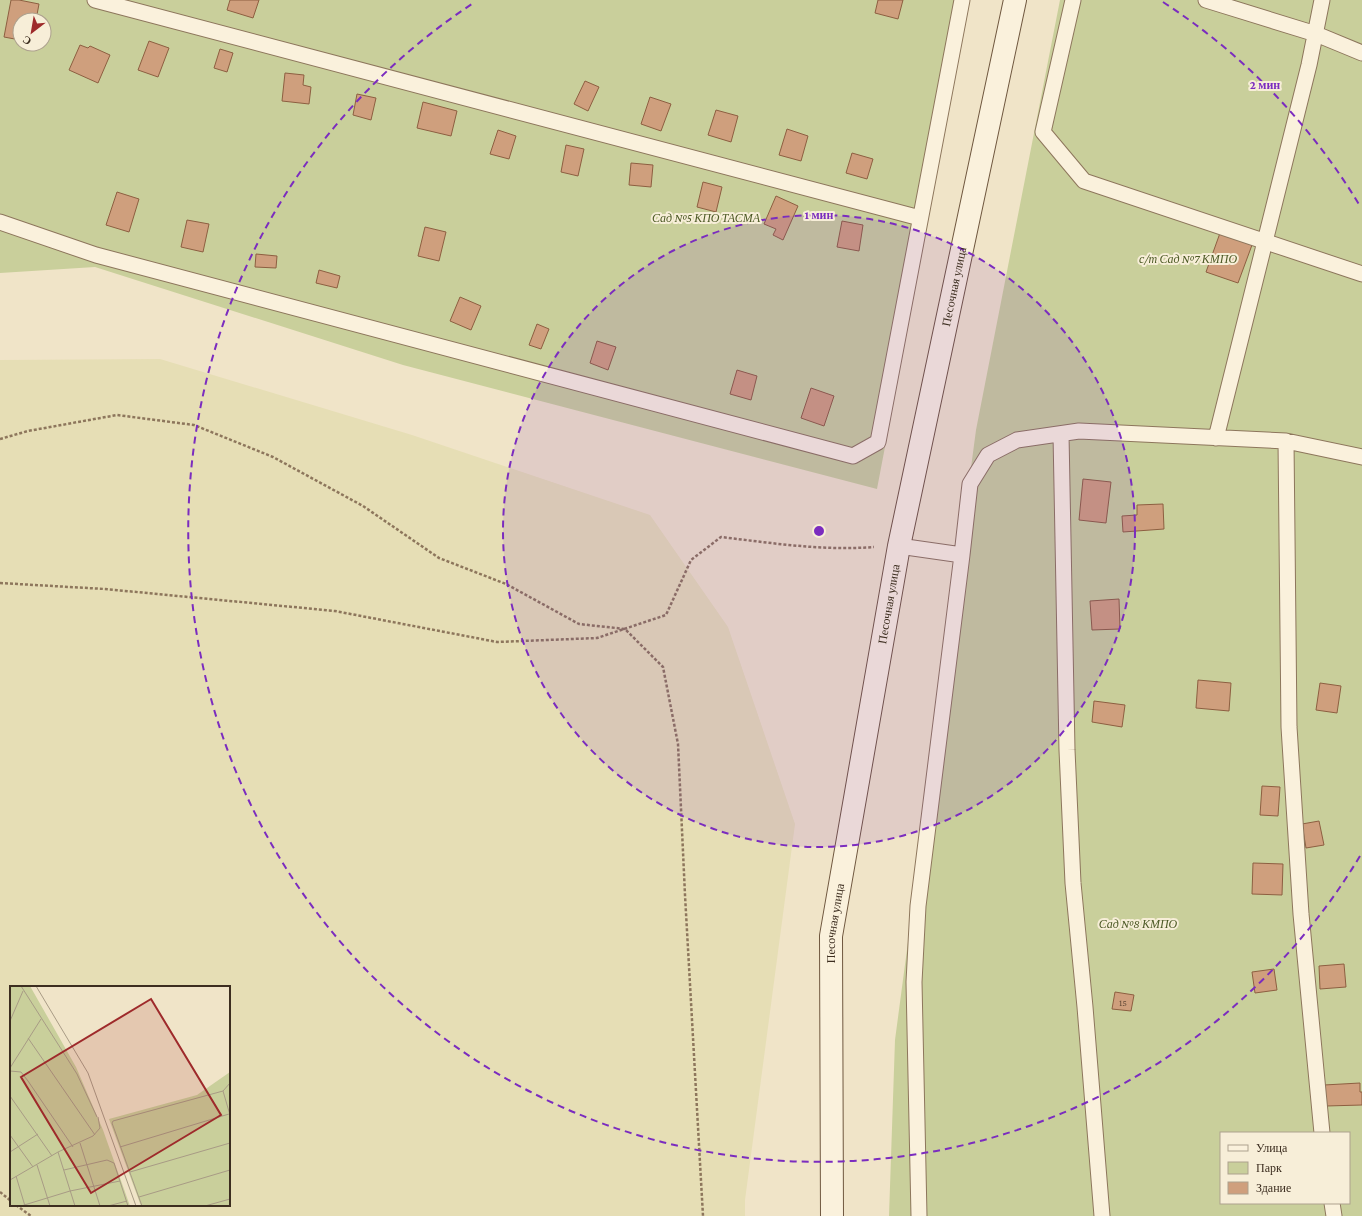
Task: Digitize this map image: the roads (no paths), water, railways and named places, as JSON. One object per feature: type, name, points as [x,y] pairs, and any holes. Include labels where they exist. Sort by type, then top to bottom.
[{"type":"main road","name":"Песочная улица","points":[[832,1216],[831,936],[900,546],[1015,0]]},
{"type":"lane","points":[[95,0],[920,218]]},
{"type":"lane","points":[[0,222],[96,255],[853,456],[878,442],[962,0]]},
{"type":"lane","points":[[1073,0],[1043,132],[1084,181],[1362,274]]},
{"type":"lane","points":[[1206,0],[1316,34],[1362,53]]},
{"type":"lane","points":[[1216,438],[1316,34],[1322,0]]},
{"type":"lane","points":[[919,1216],[914,982],[918,906],[970,484],[988,455],[1017,440],[1080,431],[1286,441],[1362,457]]},
{"type":"lane","points":[[1061,434],[1067,750],[1073,883],[1086,1007],[1102,1216]]},
{"type":"lane","points":[[1286,441],[1290,727],[1301,914],[1322,1132]]},
{"type":"lane","points":[[900,546],[962,555]]},
{"type":"lane","points":[[1332,1204],[1334,1216]]},
{"type":"park label","name":"Сад №5 КПО ТАСМА","points":[[706,218]]},
{"type":"park label","name":"с/т Сад №7 КМПО","points":[[1188,259]]},
{"type":"park label","name":"Сад №8 КМПО","points":[[1138,924]]}]
